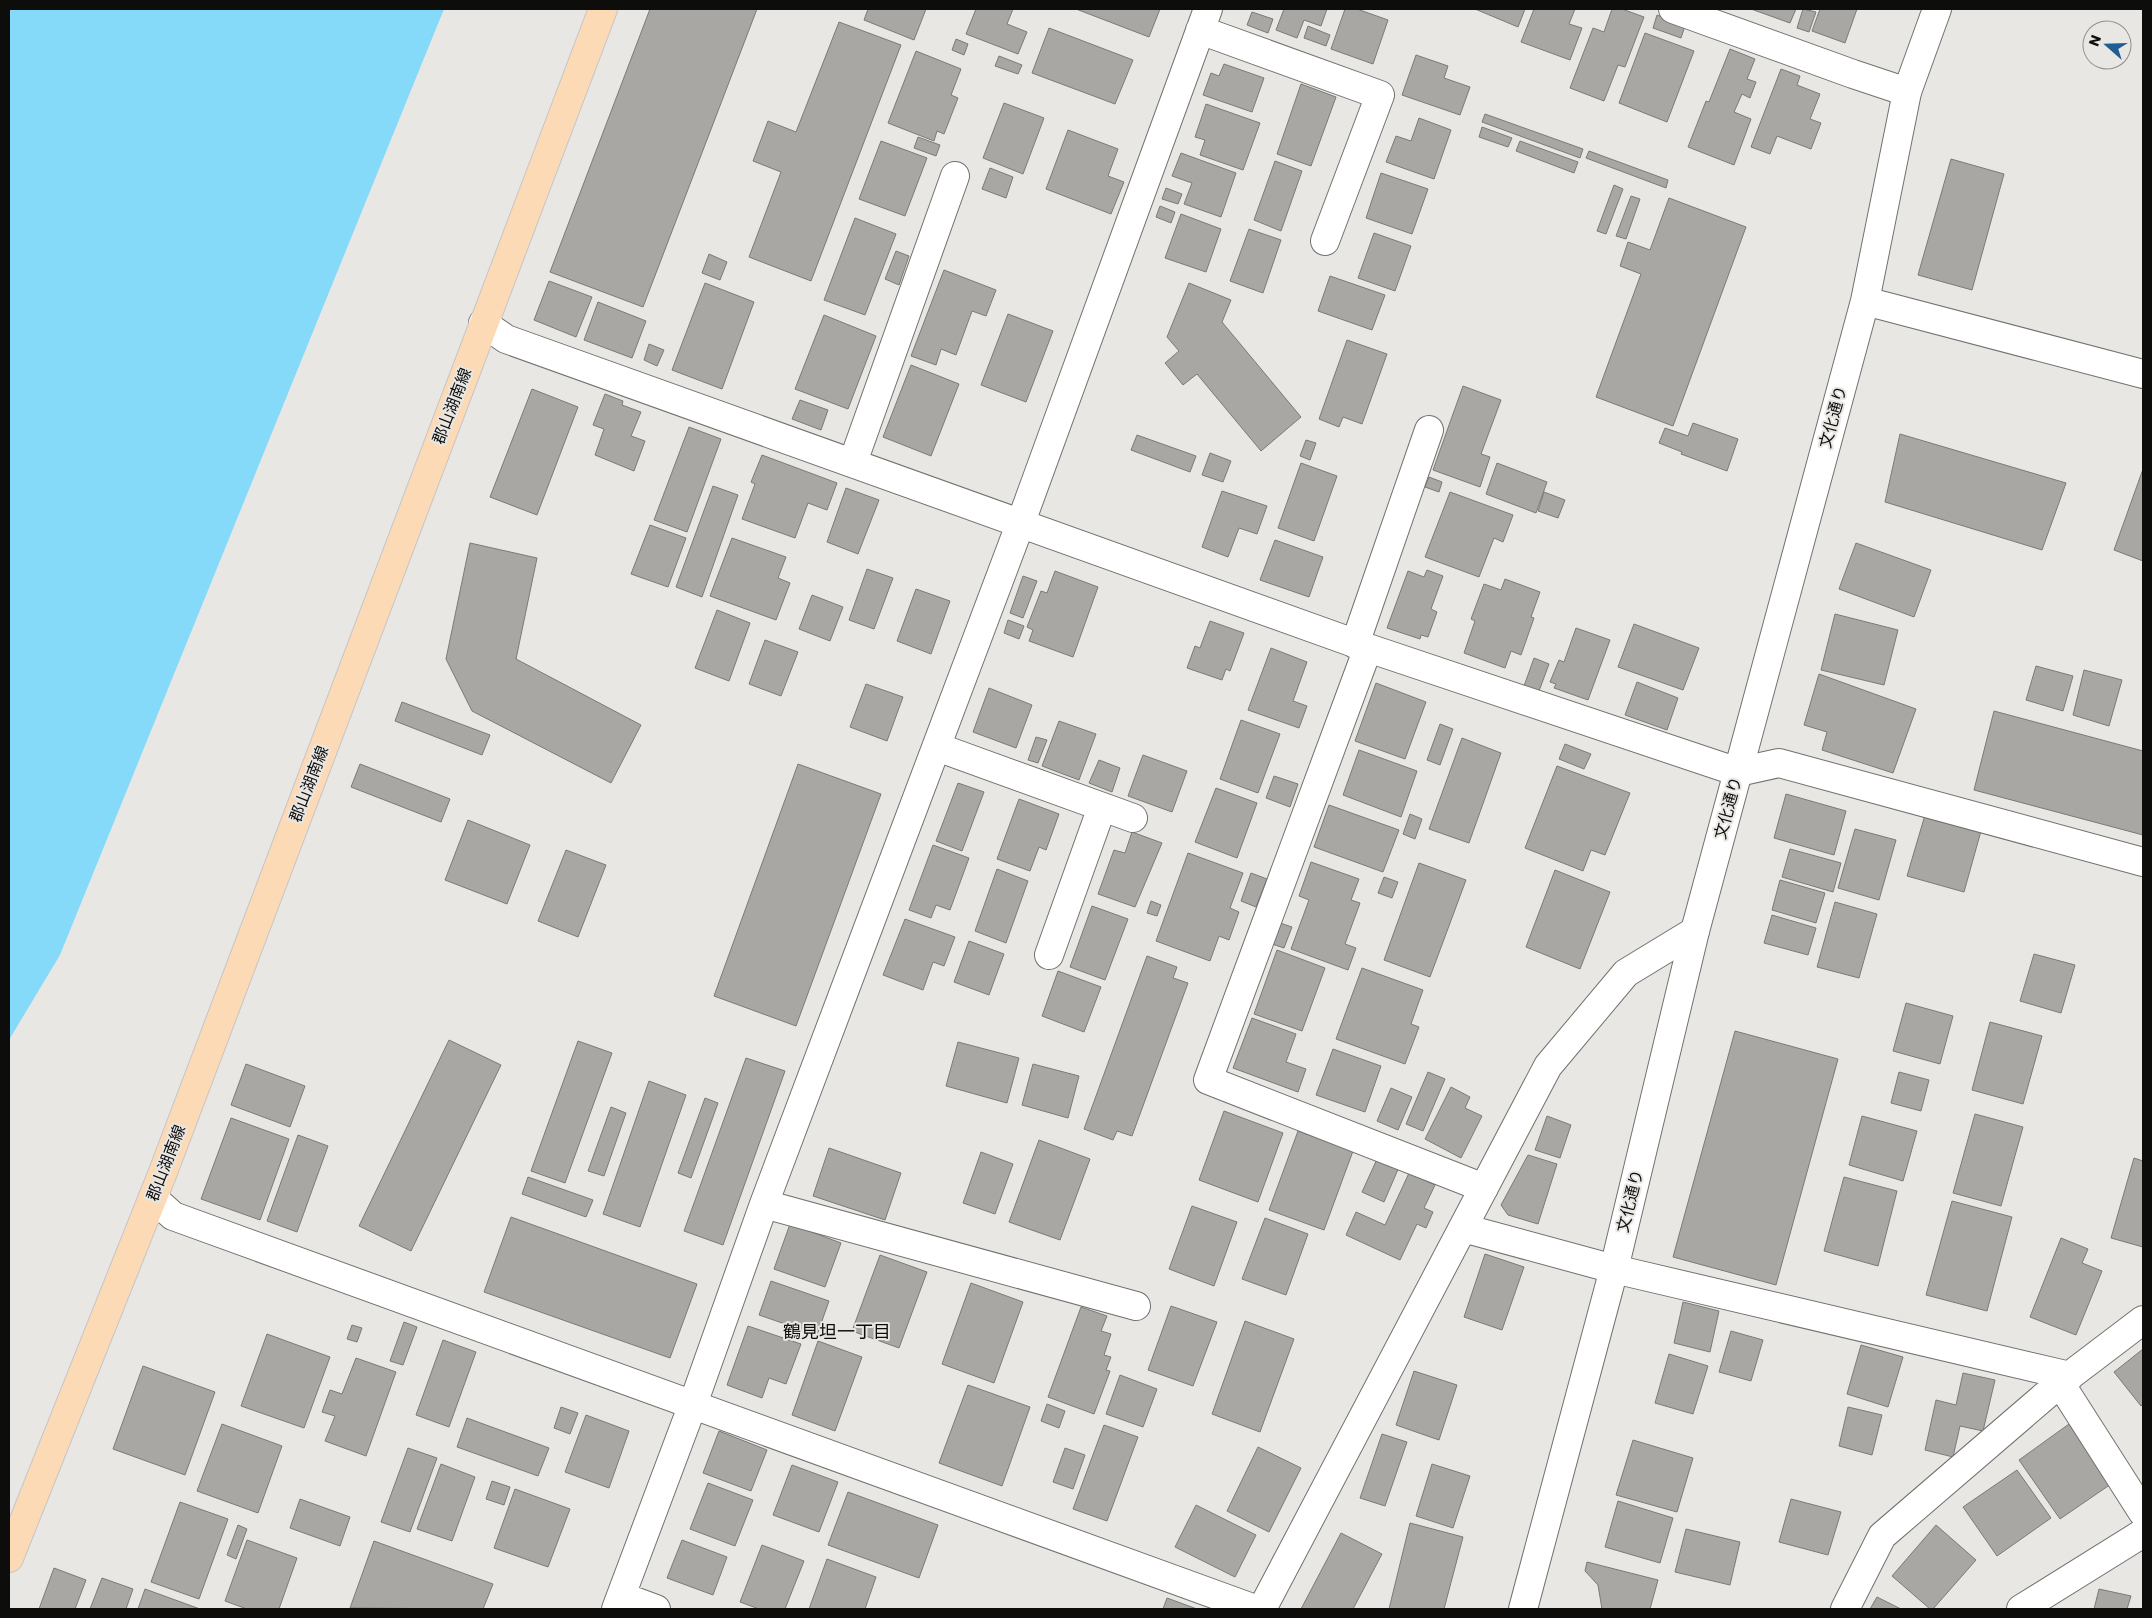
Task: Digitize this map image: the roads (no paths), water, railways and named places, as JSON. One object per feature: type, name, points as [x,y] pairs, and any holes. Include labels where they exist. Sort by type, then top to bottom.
[{"type":"main road","name":"郡山湖南線","points":[[9,1558],[153,1198],[603,9]]},
{"type":"street","points":[[1673,9],[1907,92]]},
{"type":"street","name":"文化通り","points":[[1523,1609],[1614,1269],[1696,931],[1864,301],[1907,92],[1937,9]]},
{"type":"street","points":[[656,1609],[619,1603],[693,1404],[764,1204],[1021,522],[1204,19],[1380,95],[1325,241]]},
{"type":"street","points":[[852,462],[955,176]]},
{"type":"street","points":[[1864,301],[2143,374]]},
{"type":"street","points":[[483,323],[506,339],[1021,522],[1362,646],[1738,772],[1779,763],[2143,862]]},
{"type":"street","points":[[1429,430],[1362,646],[1208,1080],[1484,1188]]},
{"type":"street","points":[[937,747],[1134,818]]},
{"type":"street","points":[[1049,955],[1102,807]]},
{"type":"street","points":[[1262,1609],[1548,1066],[1626,973],[1696,931]]},
{"type":"street","points":[[153,1198],[173,1216],[1255,1609]]},
{"type":"street","points":[[764,1204],[1136,1306]]},
{"type":"street","points":[[1463,1228],[1614,1269],[2065,1380],[2143,1513]]},
{"type":"street","points":[[1845,1609],[1882,1536],[2065,1380],[2143,1320]]},
{"type":"street","points":[[2021,1609],[2143,1533]]},
{"type":"water","points":[[9,9],[444,9],[60,955],[9,1040]]},
{"type":"district","name":"鶴見坦一丁目","points":[[837,1331]]}]
